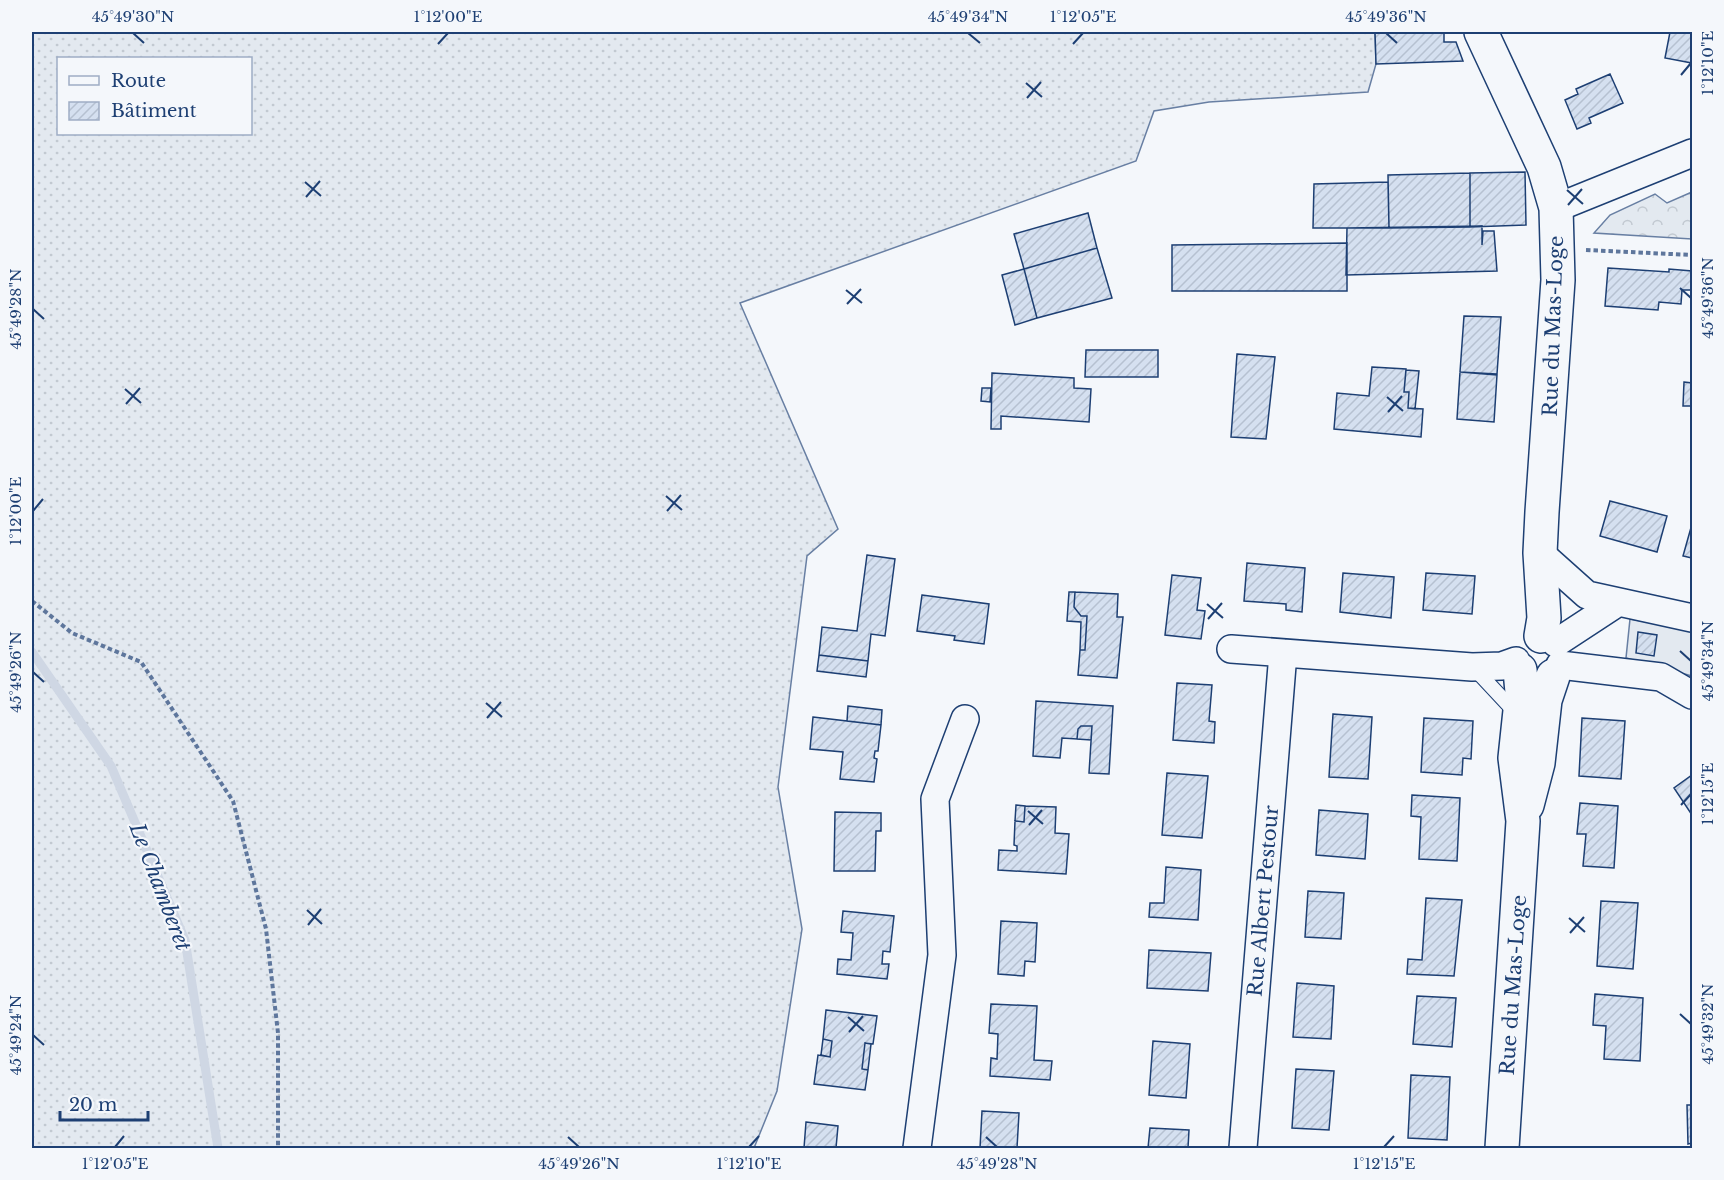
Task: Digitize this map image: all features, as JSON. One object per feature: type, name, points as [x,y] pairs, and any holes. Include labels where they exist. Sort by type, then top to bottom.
[{"type":"main road","name":"Rue du Mas-Loge","points":[[1481,32],[1544,167],[1556,208],[1559,249],[1540,553],[1544,618],[1552,655],[1538,763],[1523,821],[1502,1149]]},
{"type":"main road","points":[[1518,666],[1517,651],[1522,642],[1552,655]]},
{"type":"main road","name":"Rue du Mas-Loge","points":[[1518,666],[1522,692],[1515,758],[1523,821]]},
{"type":"street","points":[[1556,208],[1692,153]]},
{"type":"street","points":[[1540,553],[1587,595],[1692,618]]},
{"type":"street","points":[[1552,655],[1617,603]]},
{"type":"street","points":[[1231,649],[1472,667],[1518,666]]},
{"type":"street","name":"Rue Albert Pestour","points":[[1244,1149],[1283,653]]},
{"type":"street","points":[[1552,655],[1662,677],[1692,695]]},
{"type":"street","points":[[917,1149],[942,955],[935,799],[965,718]]},
{"type":"lane","points":[[1472,667],[1519,716]]},
{"type":"path","points":[[1559,249],[1692,255]]},
{"type":"path","points":[[32,601],[72,633],[141,662],[233,801],[266,929],[278,1033],[278,1149]]},
{"type":"green space","points":[[32,32],[1375,32],[1376,64],[1368,92],[1209,102],[1154,111],[1136,161],[740,303],[838,529],[807,556],[778,787],[802,929],[777,1091],[754,1148],[32,1148]]},
{"type":"green space","points":[[1692,192],[1692,239],[1594,233],[1610,215],[1655,194],[1667,203]]},
{"type":"green space","points":[[1630,619],[1692,630],[1692,676],[1626,658]]},
{"type":"building","points":[[1375,32],[1444,32],[1444,42],[1456,42],[1463,61],[1376,64]]},
{"type":"building","points":[[1670,32],[1692,32],[1692,63],[1665,58]]},
{"type":"building","points":[[1610,74],[1623,103],[1589,118],[1591,123],[1577,129],[1565,100],[1578,94],[1576,89]]},
{"type":"building","points":[[1525,172],[1526,225],[1470,227],[1470,173]]},
{"type":"building","points":[[1470,173],[1470,227],[1389,228],[1388,175]]},
{"type":"building","points":[[1388,182],[1389,228],[1313,228],[1314,184]]},
{"type":"building","points":[[1088,213],[1097,248],[1024,269],[1014,234]]},
{"type":"building","points":[[1482,226],[1482,245],[1483,231],[1494,231],[1497,271],[1346,275],[1347,228]]},
{"type":"building","points":[[1347,243],[1347,291],[1172,291],[1172,245]]},
{"type":"building","points":[[1097,248],[1112,298],[1037,318],[1024,269]]},
{"type":"building","points":[[1608,268],[1669,272],[1669,269],[1692,271],[1692,290],[1682,290],[1681,304],[1659,302],[1658,310],[1605,306]]},
{"type":"building","points":[[1024,269],[1037,318],[1015,325],[1002,275]]},
{"type":"building","points":[[1464,316],[1501,317],[1497,374],[1460,372]]},
{"type":"building","points":[[1086,350],[1158,350],[1158,377],[1085,377]]},
{"type":"building","points":[[1237,354],[1275,357],[1266,439],[1231,437]]},
{"type":"building","points":[[1372,367],[1406,369],[1404,392],[1409,392],[1408,408],[1423,409],[1421,437],[1334,429],[1337,393],[1369,396]]},
{"type":"building","points":[[1406,370],[1419,371],[1415,409],[1408,408],[1409,392],[1404,392]]},
{"type":"building","points":[[1460,372],[1497,375],[1494,422],[1457,419]]},
{"type":"building","points":[[992,373],[1074,378],[1074,388],[1091,389],[1089,422],[1001,416],[1001,429],[991,429]]},
{"type":"building","points":[[1684,382],[1692,383],[1692,406],[1683,406]]},
{"type":"building","points":[[982,388],[991,388],[990,402],[981,401]]},
{"type":"building","points":[[1610,501],[1667,516],[1657,552],[1600,536]]},
{"type":"building","points":[[1692,524],[1692,558],[1683,556]]},
{"type":"building","points":[[867,555],[895,559],[885,636],[871,634],[868,661],[819,655],[822,627],[857,631]]},
{"type":"building","points":[[1247,563],[1305,568],[1302,612],[1286,610],[1286,604],[1244,601]]},
{"type":"building","points":[[1343,573],[1394,577],[1391,618],[1340,612]]},
{"type":"building","points":[[1426,573],[1475,576],[1472,614],[1423,610]]},
{"type":"building","points":[[1172,575],[1201,578],[1197,610],[1205,611],[1201,639],[1165,635]]},
{"type":"building","points":[[1069,592],[1075,592],[1074,607],[1081,616],[1087,616],[1085,650],[1080,650],[1081,622],[1067,621]]},
{"type":"building","points":[[1075,592],[1118,594],[1117,617],[1123,617],[1117,678],[1078,675],[1080,650],[1085,650],[1087,616],[1081,616],[1074,607]]},
{"type":"building","points":[[922,595],[989,604],[984,644],[954,640],[955,636],[917,631]]},
{"type":"building","points":[[1638,632],[1657,635],[1654,656],[1636,653]]},
{"type":"building","points":[[819,655],[868,661],[866,677],[817,671]]},
{"type":"building","points":[[1177,683],[1212,685],[1209,721],[1215,722],[1214,743],[1173,740]]},
{"type":"building","points":[[1036,701],[1113,706],[1109,774],[1089,773],[1092,726],[1081,726],[1078,729],[1077,739],[1062,738],[1060,758],[1033,756]]},
{"type":"building","points":[[848,706],[882,710],[881,725],[847,721]]},
{"type":"building","points":[[1333,714],[1372,717],[1368,779],[1329,777]]},
{"type":"building","points":[[813,717],[881,725],[878,751],[875,751],[874,758],[877,759],[874,782],[840,779],[843,752],[810,749]]},
{"type":"building","points":[[1424,718],[1473,721],[1471,759],[1463,758],[1462,775],[1421,772]]},
{"type":"building","points":[[1582,718],[1625,721],[1621,779],[1579,776]]},
{"type":"building","points":[[1081,726],[1092,726],[1091,740],[1077,739],[1078,729]]},
{"type":"building","points":[[1167,773],[1208,776],[1202,838],[1162,835]]},
{"type":"building","points":[[1692,775],[1692,815],[1674,788]]},
{"type":"building","points":[[1412,795],[1460,798],[1457,861],[1419,859],[1421,817],[1411,816]]},
{"type":"building","points":[[1580,803],[1618,806],[1614,868],[1583,866],[1586,834],[1577,834]]},
{"type":"building","points":[[1016,805],[1025,806],[1024,822],[1015,821]]},
{"type":"building","points":[[1025,806],[1056,807],[1055,833],[1069,834],[1066,874],[998,870],[999,850],[1017,851],[1017,846],[1014,845],[1015,821],[1024,822]]},
{"type":"building","points":[[1319,810],[1368,814],[1365,859],[1316,855]]},
{"type":"building","points":[[835,812],[881,813],[881,831],[876,831],[875,871],[834,871]]},
{"type":"building","points":[[1166,867],[1201,870],[1198,920],[1149,917],[1150,903],[1164,903]]},
{"type":"building","points":[[1308,891],[1344,893],[1341,939],[1305,937]]},
{"type":"building","points":[[1426,898],[1462,900],[1454,976],[1407,974],[1408,959],[1422,960]]},
{"type":"building","points":[[1601,901],[1638,903],[1633,969],[1597,966]]},
{"type":"building","points":[[843,911],[894,916],[890,952],[883,951],[882,964],[889,964],[887,979],[837,974],[838,959],[851,960],[853,933],[841,932]]},
{"type":"building","points":[[1001,921],[1037,923],[1035,962],[1025,961],[1024,976],[998,974]]},
{"type":"building","points":[[1149,950],[1211,953],[1208,991],[1147,988]]},
{"type":"building","points":[[1297,983],[1334,986],[1331,1039],[1293,1037]]},
{"type":"building","points":[[1595,994],[1643,998],[1640,1061],[1604,1059],[1606,1026],[1593,1025]]},
{"type":"building","points":[[1417,996],[1456,998],[1452,1047],[1413,1044]]},
{"type":"building","points":[[991,1004],[1037,1006],[1034,1060],[1052,1061],[1050,1080],[990,1076],[991,1058],[997,1059],[998,1034],[989,1033]]},
{"type":"building","points":[[826,1010],[877,1016],[873,1044],[865,1043],[862,1069],[868,1070],[865,1090],[814,1084],[818,1055],[830,1057],[832,1041],[823,1039]]},
{"type":"building","points":[[823,1039],[832,1041],[830,1057],[821,1055]]},
{"type":"building","points":[[1153,1041],[1190,1044],[1186,1098],[1149,1095]]},
{"type":"building","points":[[865,1043],[871,1044],[868,1070],[862,1069]]},
{"type":"building","points":[[1296,1069],[1334,1071],[1329,1130],[1292,1128]]},
{"type":"building","points":[[1411,1075],[1450,1077],[1447,1140],[1408,1138]]},
{"type":"building","points":[[1687,1105],[1692,1105],[1692,1143],[1688,1144]]},
{"type":"building","points":[[982,1111],[1019,1113],[1017,1148],[980,1148]]},
{"type":"building","points":[[806,1122],[838,1126],[836,1148],[804,1148]]},
{"type":"building","points":[[1150,1128],[1189,1130],[1188,1148],[1148,1148]]},
{"type":"waterway","name":"Le Chamberet","points":[[32,652],[111,766],[185,940],[218,1148]]}]
